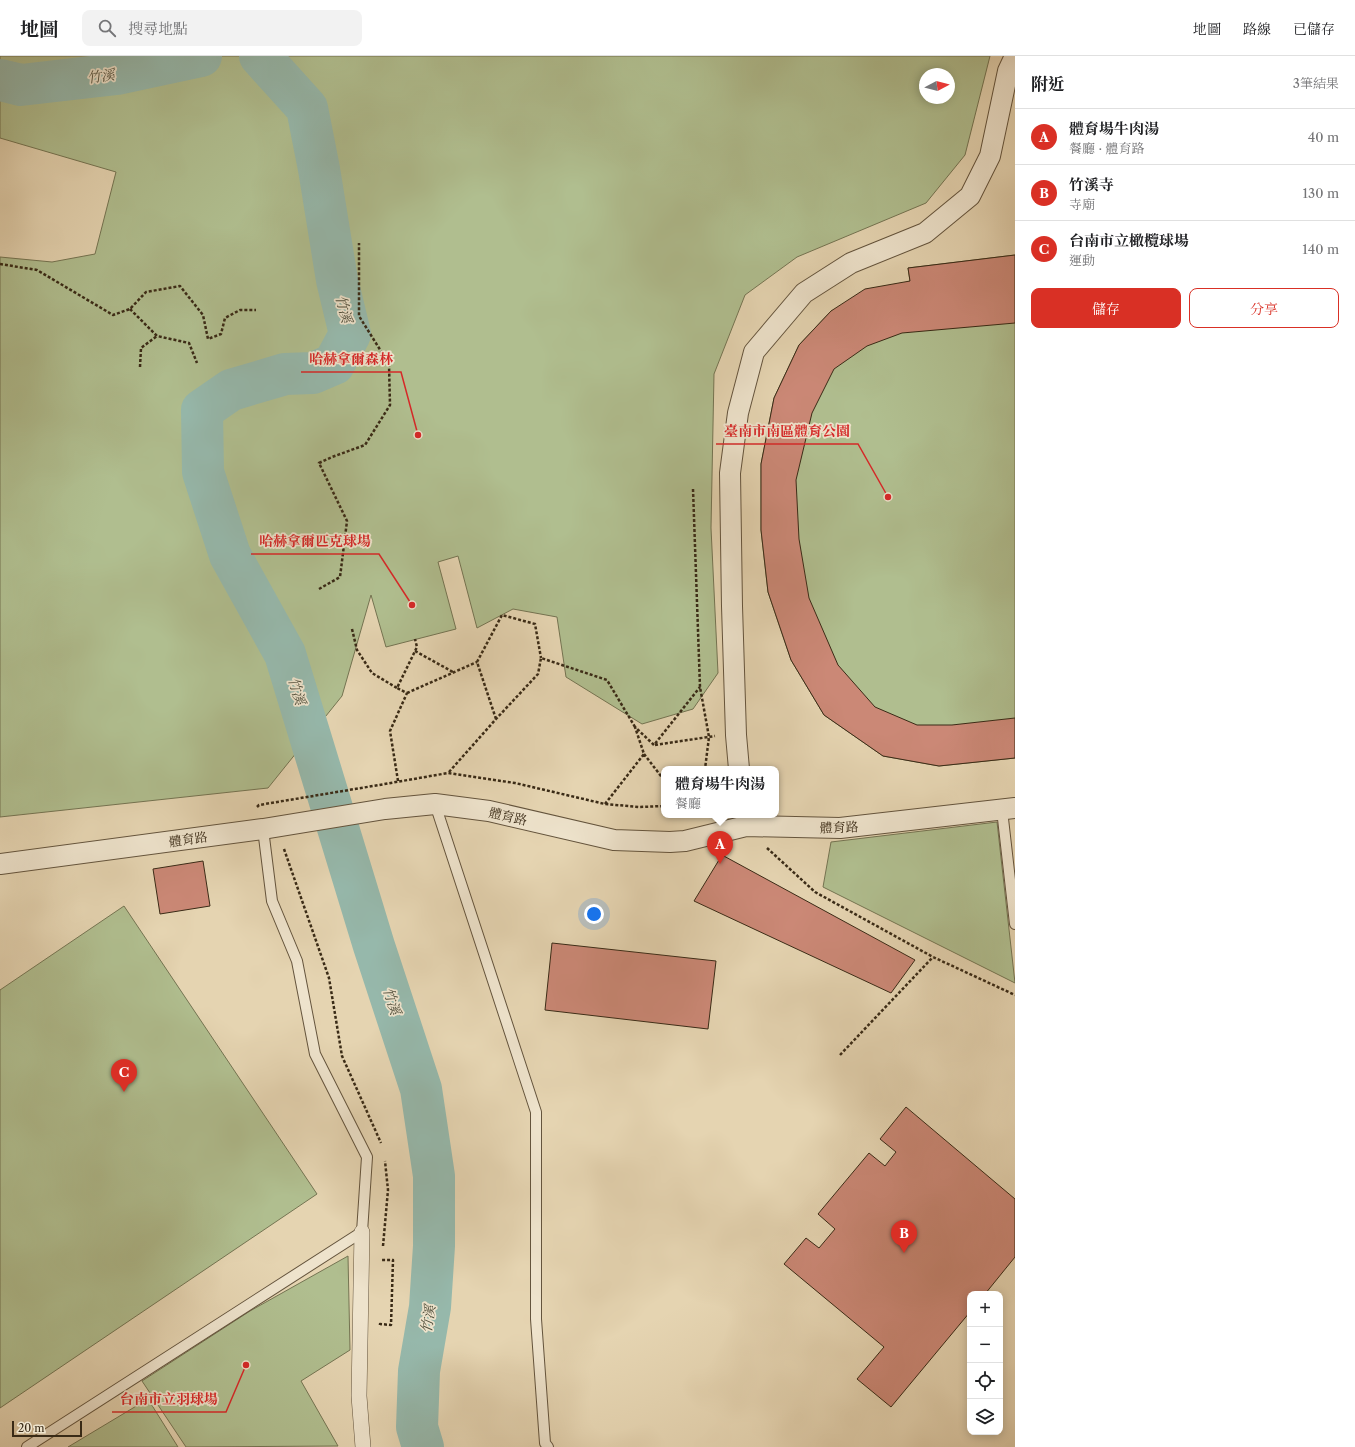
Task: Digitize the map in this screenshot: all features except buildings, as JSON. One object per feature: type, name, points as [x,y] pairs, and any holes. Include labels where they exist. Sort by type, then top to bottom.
[{"type":"street","points":[[739,766],[736,735],[732,622],[730,472],[738,413],[754,352],[804,293],[851,263],[924,233],[970,196],[990,156],[1008,71],[1015,56]]},
{"type":"street","name":"體育路","points":[[0,864],[268,828],[385,809],[435,804],[489,811],[614,840],[670,842],[686,841],[745,820],[840,828],[1009,809]]},
{"type":"street","points":[[362,1232],[359,1396],[363,1447]]},
{"type":"lane","points":[[435,804],[536,1112],[536,1319],[545,1443],[548,1447]]},
{"type":"lane","points":[[1009,809],[1015,924]]},
{"type":"lane","points":[[27,1447],[362,1232],[367,1157],[315,1054],[297,961],[272,901],[268,828]]},
{"type":"path","points":[[319,590],[340,577],[347,521],[319,464],[332,457],[365,445],[390,405],[388,364],[359,316],[359,243]]},
{"type":"path","points":[[0,264],[37,270],[113,315],[130,309],[146,292],[180,286],[202,315],[208,339],[221,334],[225,318],[240,310],[256,310]]},
{"type":"path","points":[[130,309],[157,336],[189,343],[197,363]]},
{"type":"path","points":[[140,367],[141,348],[157,336]]},
{"type":"path","points":[[693,489],[700,687],[709,737],[705,766]]},
{"type":"path","points":[[398,781],[390,731],[407,693],[477,662],[502,615],[535,624],[542,658],[538,674],[448,772]]},
{"type":"path","points":[[352,629],[357,650],[372,673],[407,693]]},
{"type":"path","points":[[397,688],[416,651],[417,647],[415,639]]},
{"type":"path","points":[[416,651],[454,672]]},
{"type":"path","points":[[542,658],[607,680],[636,727],[654,746]]},
{"type":"path","points":[[477,662],[496,719]]},
{"type":"path","points":[[654,746],[700,687]]},
{"type":"path","points":[[636,727],[644,754],[661,776]]},
{"type":"path","points":[[654,746],[709,737]]},
{"type":"path","points":[[605,804],[644,754]]},
{"type":"path","points":[[274,802],[380,785],[448,772],[515,783],[605,804],[639,807],[661,806]]},
{"type":"path","points":[[745,820],[772,853],[815,892],[933,957],[1015,994]]},
{"type":"path","points":[[840,1055],[933,957]]},
{"type":"green space","points":[[0,56],[990,56],[965,155],[926,203],[797,257],[745,295],[714,374],[711,528],[718,673],[693,709],[642,724],[566,677],[557,617],[513,609],[477,628],[458,556],[438,562],[456,629],[386,647],[371,595],[342,696],[268,788],[0,817],[0,257],[52,262],[95,254],[116,172],[0,138]]},
{"type":"green space","points":[[1015,255],[1015,758],[939,766],[883,756],[824,715],[791,660],[768,592],[761,530],[761,464],[774,398],[799,345],[831,311],[910,281],[908,268]]},
{"type":"green space","points":[[997,822],[1015,983],[823,887],[831,842]]},
{"type":"green space","points":[[124,906],[317,1194],[0,1408],[0,990]]},
{"type":"green space","points":[[348,1256],[350,1350],[301,1381],[338,1446],[186,1447],[142,1381],[250,1311]]},
{"type":"green space","points":[[148,1399],[178,1447],[68,1447]]},
{"type":"waterway","name":"竹溪","points":[[0,80],[21,85],[117,74],[201,56]]},
{"type":"waterway","name":"竹溪","points":[[260,56],[307,108],[319,169],[337,280],[350,334],[334,364],[313,373],[285,374],[231,390],[202,410],[203,472],[230,555],[285,654],[374,946],[421,1089],[434,1176],[434,1246],[430,1307],[419,1371],[417,1427],[423,1447]]},
{"type":"place","name":"哈赫拿爾森林","points":[[418,435]]},
{"type":"place","name":"臺南市南區體育公園","points":[[888,497]]},
{"type":"place","name":"哈赫拿爾匹克球場","points":[[412,605]]},
{"type":"place","name":"體育場牛肉湯","points":[[720,864]]},
{"type":"place","name":"台南市立橄欖球場","points":[[124,1092]]},
{"type":"place","name":"竹溪寺","points":[[904,1253]]},
{"type":"place","name":"台南市立羽球場","points":[[246,1365]]}]
